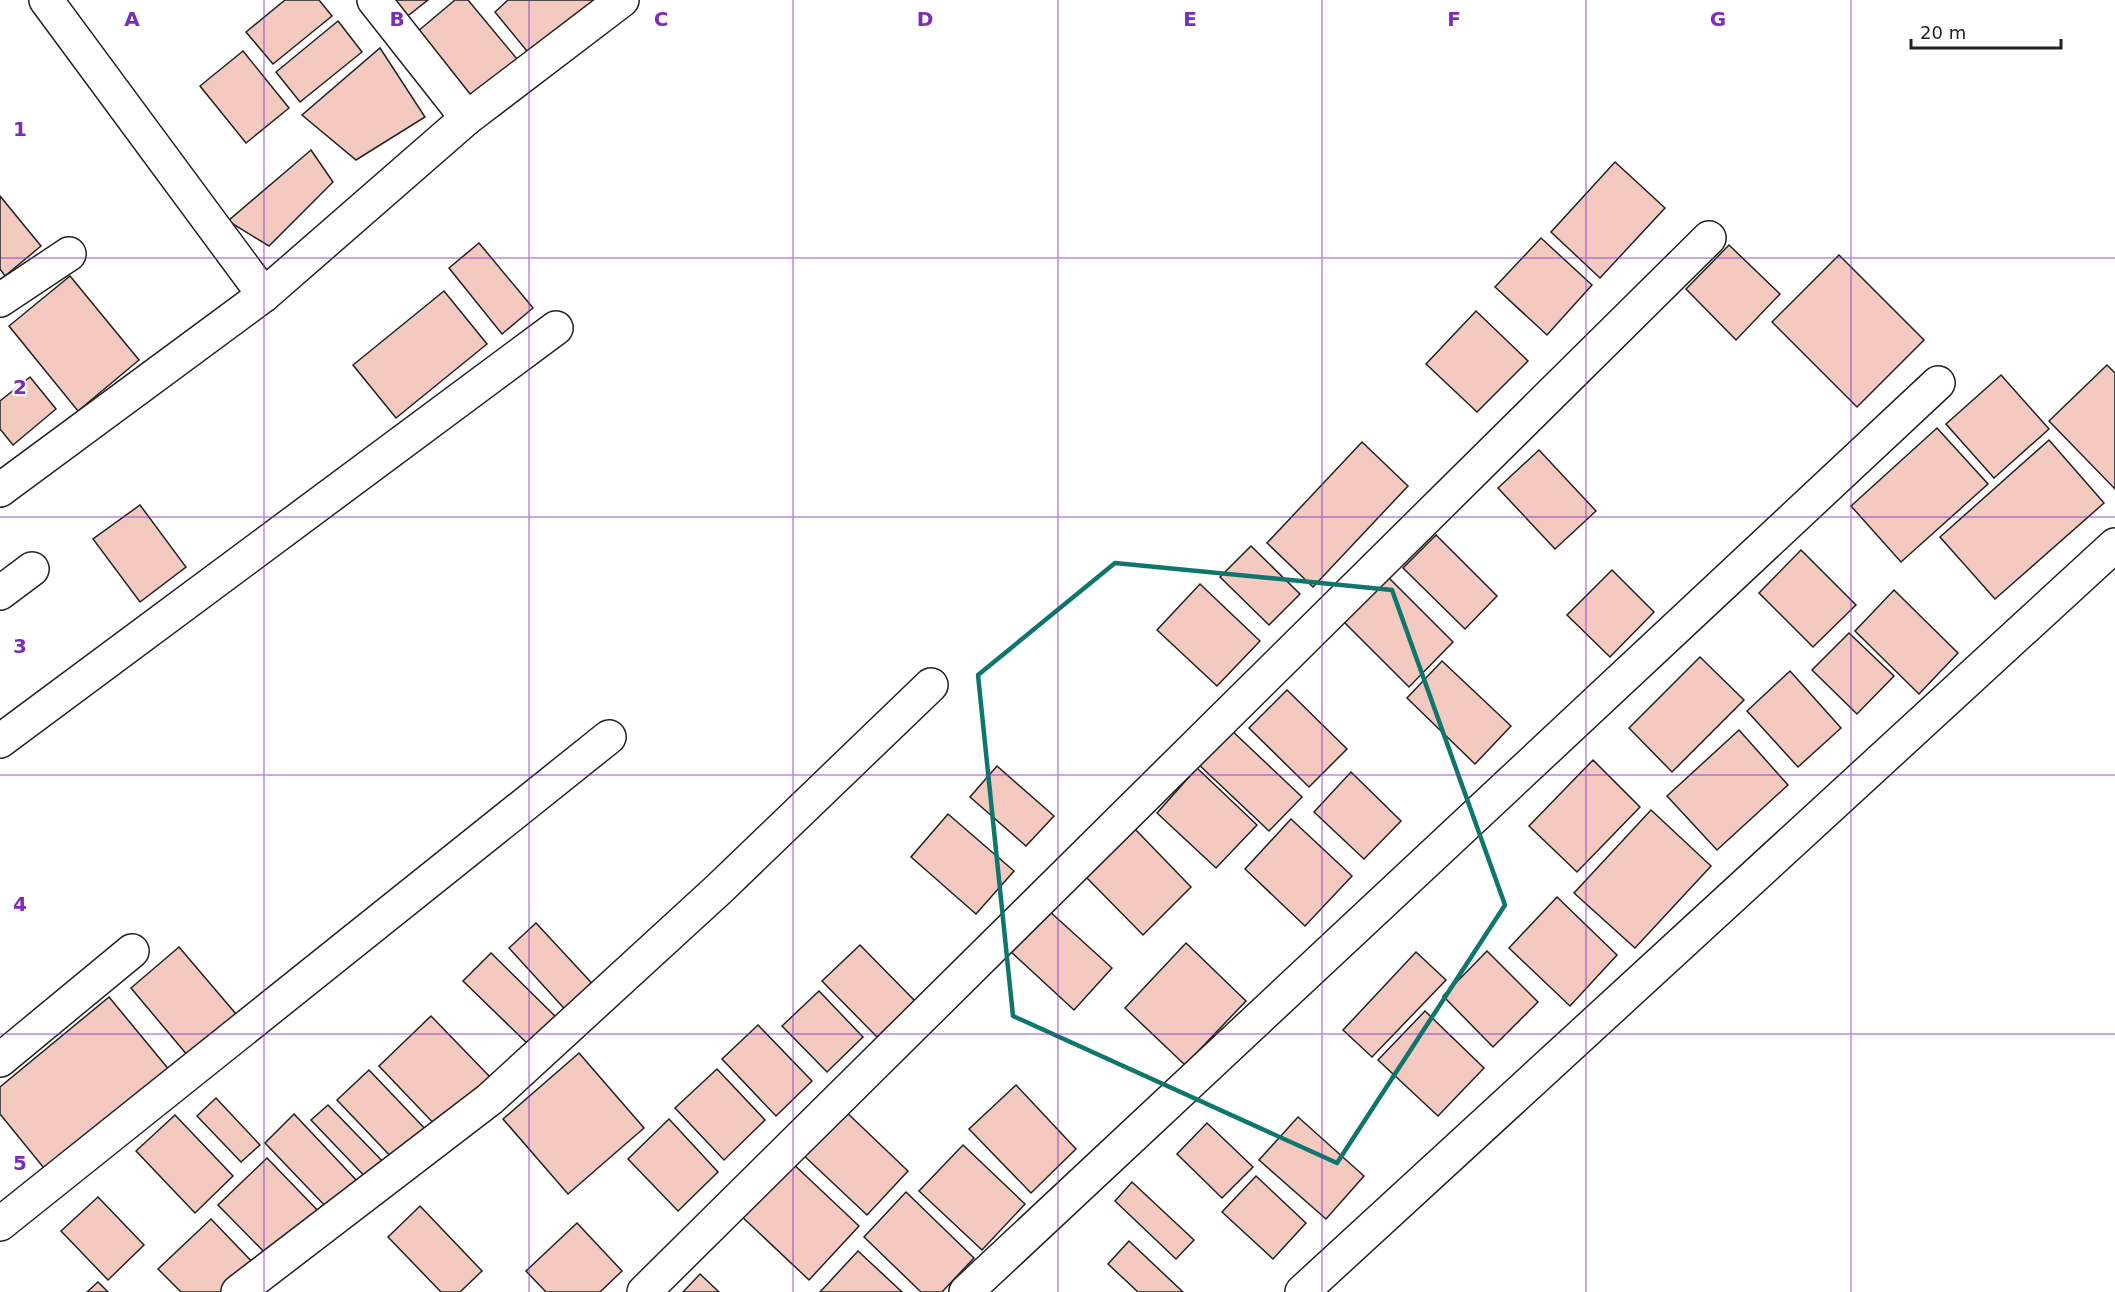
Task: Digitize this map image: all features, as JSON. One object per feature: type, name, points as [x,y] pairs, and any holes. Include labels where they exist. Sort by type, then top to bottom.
[{"type":"street","points":[[46,0],[264,295]]},
{"type":"street","points":[[374,0],[467,118]]},
{"type":"street","points":[[0,490],[264,295],[467,118],[622,0]]},
{"type":"street","points":[[645,1292],[1709,238]]},
{"type":"street","points":[[0,300],[69,255]]},
{"type":"street","points":[[0,741],[556,328]]},
{"type":"street","points":[[966,1292],[1938,383]]},
{"type":"street","points":[[1302,1292],[2115,545]]},
{"type":"street","points":[[0,593],[32,569]]},
{"type":"street","points":[[249,1289],[490,1100],[719,889],[931,685]]},
{"type":"street","points":[[0,1224],[609,737]]},
{"type":"street","points":[[0,1060],[132,951]]},
{"type":"highlighted area","points":[[1115,563],[1392,590],[1505,905],[1337,1163],[1013,1016],[978,675]]},
{"type":"building","points":[[285,0],[319,0],[332,16],[273,64],[246,32]]},
{"type":"building","points":[[382,0],[428,0],[400,22]]},
{"type":"building","points":[[455,0],[468,0],[522,65],[466,105],[411,37]]},
{"type":"building","points":[[508,0],[597,0],[531,56],[495,12]]},
{"type":"building","points":[[338,21],[362,52],[300,102],[276,72]]},
{"type":"building","points":[[380,48],[425,117],[356,160],[302,115]]},
{"type":"building","points":[[243,51],[289,108],[246,143],[200,86]]},
{"type":"building","points":[[311,150],[333,182],[269,246],[228,221]]},
{"type":"building","points":[[1615,162],[1665,208],[1600,278],[1551,232]]},
{"type":"building","points":[[0,196],[41,246],[5,276],[0,269]]},
{"type":"building","points":[[1541,238],[1592,285],[1547,335],[1495,287]]},
{"type":"building","points":[[479,243],[533,308],[502,334],[449,268]]},
{"type":"building","points":[[1729,245],[1780,294],[1736,340],[1686,289]]},
{"type":"building","points":[[1839,255],[1924,340],[1857,407],[1772,322]]},
{"type":"building","points":[[70,276],[139,360],[78,411],[9,326]]},
{"type":"building","points":[[444,291],[487,344],[396,418],[353,365]]},
{"type":"building","points":[[1476,311],[1528,361],[1477,412],[1426,364]]},
{"type":"building","points":[[2107,365],[2115,373],[2115,489],[2049,421]]},
{"type":"building","points":[[2001,375],[2049,429],[1994,478],[1946,424]]},
{"type":"building","points":[[30,377],[56,409],[13,445],[0,429],[0,401]]},
{"type":"building","points":[[1937,428],[1988,484],[1901,562],[1851,506]]},
{"type":"building","points":[[2049,440],[2104,503],[1995,599],[1940,537]]},
{"type":"building","points":[[1362,442],[1408,486],[1313,587],[1267,543]]},
{"type":"building","points":[[1539,450],[1596,511],[1555,549],[1498,488]]},
{"type":"building","points":[[140,505],[186,567],[140,602],[93,539]]},
{"type":"building","points":[[1436,535],[1497,596],[1465,629],[1403,568]]},
{"type":"building","points":[[1251,546],[1300,594],[1269,625],[1220,577]]},
{"type":"building","points":[[1801,550],[1856,605],[1813,647],[1759,593]]},
{"type":"building","points":[[1612,570],[1654,612],[1610,657],[1567,615]]},
{"type":"building","points":[[1385,574],[1453,642],[1409,687],[1341,619]]},
{"type":"building","points":[[1200,584],[1260,641],[1217,686],[1157,630]]},
{"type":"building","points":[[1894,590],[1958,653],[1919,694],[1855,631]]},
{"type":"building","points":[[1849,633],[1894,676],[1857,714],[1812,670]]},
{"type":"building","points":[[1700,657],[1744,700],[1672,772],[1629,728]]},
{"type":"building","points":[[1442,661],[1511,726],[1475,764],[1407,698]]},
{"type":"building","points":[[1790,671],[1841,728],[1798,767],[1747,711]]},
{"type":"building","points":[[1287,690],[1347,749],[1309,787],[1249,728]]},
{"type":"building","points":[[1228,727],[1302,797],[1269,831],[1196,762]]},
{"type":"building","points":[[1739,730],[1788,785],[1717,850],[1667,796]]},
{"type":"building","points":[[1593,760],[1640,807],[1577,872],[1529,826]]},
{"type":"building","points":[[997,766],[1054,816],[1026,846],[970,797]]},
{"type":"building","points":[[1197,768],[1257,825],[1216,868],[1157,813]]},
{"type":"building","points":[[1351,772],[1401,821],[1364,859],[1314,812]]},
{"type":"building","points":[[1651,810],[1711,866],[1635,948],[1574,893]]},
{"type":"building","points":[[948,814],[1014,871],[976,914],[911,857]]},
{"type":"building","points":[[1291,819],[1352,876],[1305,926],[1245,869]]},
{"type":"building","points":[[1135,829],[1191,887],[1143,935],[1086,877]]},
{"type":"building","points":[[1557,897],[1617,955],[1570,1006],[1509,948]]},
{"type":"building","points":[[1048,910],[1112,968],[1074,1010],[1010,951]]},
{"type":"building","points":[[536,923],[600,992],[572,1017],[509,948]]},
{"type":"building","points":[[1186,943],[1246,1001],[1185,1065],[1125,1008]]},
{"type":"building","points":[[860,945],[915,1001],[877,1037],[822,981]]},
{"type":"building","points":[[179,947],[236,1014],[188,1056],[131,988]]},
{"type":"building","points":[[1487,951],[1538,1002],[1493,1047],[1443,996]]},
{"type":"building","points":[[1416,952],[1446,980],[1372,1057],[1343,1030]]},
{"type":"building","points":[[491,953],[558,1019],[531,1047],[463,981]]},
{"type":"building","points":[[819,991],[863,1037],[827,1072],[782,1026]]},
{"type":"building","points":[[109,997],[175,1077],[52,1178],[0,1114],[0,1087]]},
{"type":"building","points":[[1425,1011],[1484,1068],[1438,1116],[1378,1060]]},
{"type":"building","points":[[431,1016],[491,1078],[439,1129],[379,1066]]},
{"type":"building","points":[[758,1025],[812,1081],[776,1116],[722,1059]]},
{"type":"building","points":[[579,1053],[644,1128],[568,1194],[503,1119]]},
{"type":"building","points":[[717,1069],[765,1120],[724,1160],[675,1108]]},
{"type":"building","points":[[369,1070],[429,1133],[397,1163],[337,1100]]},
{"type":"building","points":[[1016,1085],[1076,1149],[1031,1193],[969,1129]]},
{"type":"building","points":[[216,1098],[260,1145],[241,1162],[197,1116]]},
{"type":"building","points":[[328,1105],[391,1170],[374,1186],[311,1120]]},
{"type":"building","points":[[842,1108],[908,1171],[867,1215],[800,1152]]},
{"type":"building","points":[[294,1114],[358,1182],[329,1210],[265,1143]]},
{"type":"building","points":[[175,1115],[233,1176],[195,1213],[136,1151]]},
{"type":"building","points":[[1298,1117],[1364,1176],[1326,1219],[1259,1160]]},
{"type":"building","points":[[669,1119],[718,1172],[678,1211],[628,1159]]},
{"type":"building","points":[[1207,1123],[1253,1167],[1222,1198],[1177,1154]]},
{"type":"building","points":[[963,1145],[1025,1204],[982,1250],[919,1191]]},
{"type":"building","points":[[267,1158],[324,1217],[272,1260],[218,1205]]},
{"type":"building","points":[[788,1159],[859,1226],[809,1280],[738,1213]]},
{"type":"building","points":[[1256,1176],[1306,1223],[1273,1259],[1222,1212]]},
{"type":"building","points":[[1132,1182],[1194,1240],[1176,1259],[1115,1201]]},
{"type":"building","points":[[906,1192],[974,1258],[942,1292],[921,1292],[864,1237]]},
{"type":"building","points":[[98,1197],[144,1245],[108,1280],[61,1231]]},
{"type":"building","points":[[420,1206],[482,1271],[460,1292],[441,1292],[388,1237]]},
{"type":"building","points":[[211,1219],[259,1269],[230,1292],[181,1292],[158,1269]]},
{"type":"building","points":[[577,1223],[622,1271],[600,1292],[546,1292],[526,1271]]},
{"type":"building","points":[[1129,1241],[1183,1292],[1138,1292],[1108,1264]]},
{"type":"building","points":[[858,1251],[902,1292],[820,1292]]},
{"type":"building","points":[[700,1274],[719,1292],[683,1292]]},
{"type":"building","points":[[98,1282],[108,1292],[87,1292]]}]
